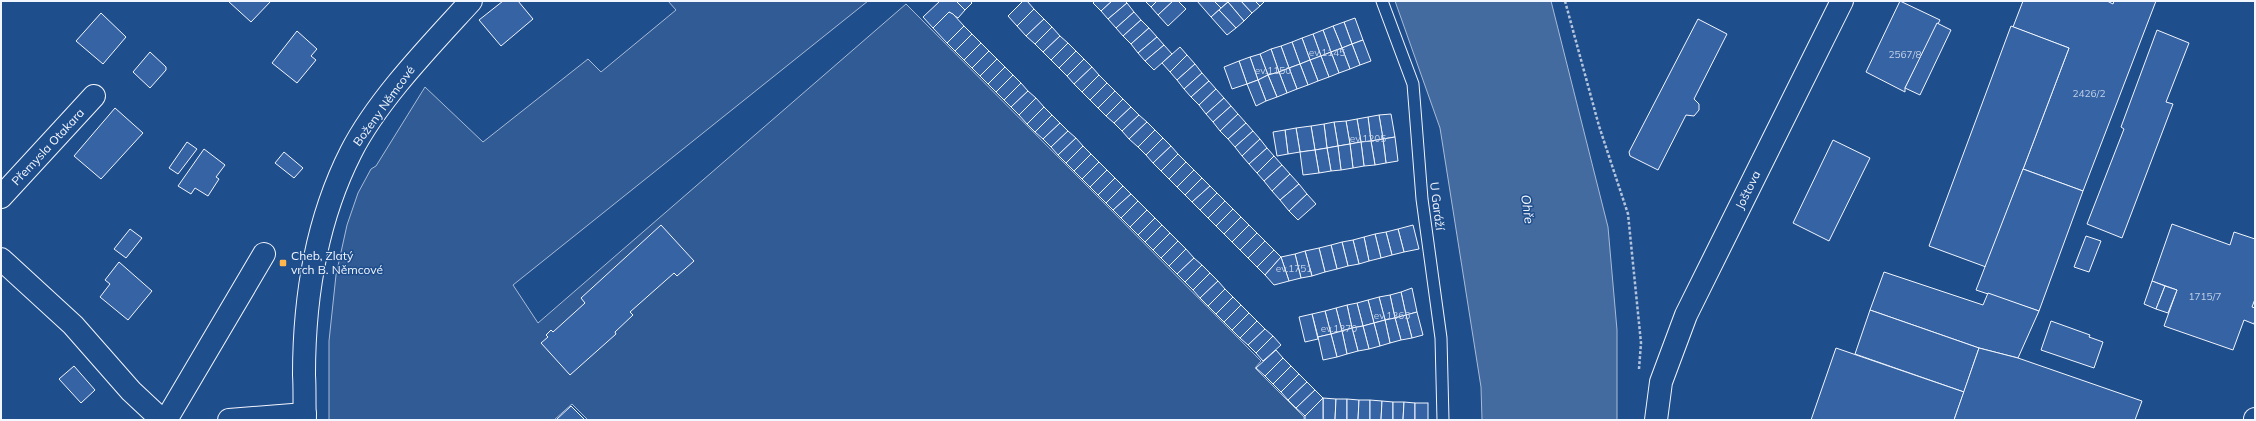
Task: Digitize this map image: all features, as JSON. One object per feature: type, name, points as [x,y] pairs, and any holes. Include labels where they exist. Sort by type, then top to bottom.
[{"type":"street","name":"Boženy Němcové","points":[[230,420],[305,417],[304,329],[318,242],[334,190],[351,151],[373,117],[423,54],[471,1]]},
{"type":"street","name":"Joštova","points":[[1656,420],[1660,382],[1686,315],[1842,1]]},
{"type":"street","name":"Přemysla Otakara","points":[[1,197],[94,96]]},
{"type":"street","points":[[166,420],[264,254]]},
{"type":"street","points":[[1,259],[73,325],[132,391],[162,420]]},
{"type":"lane","name":"U Garáží","points":[[1382,1],[1413,84],[1422,199],[1441,338],[1443,420]]},
{"type":"path","points":[[1565,1],[1599,126],[1628,214],[1641,343]]},
{"type":"shaded area","points":[[668,1],[868,1],[513,285],[538,323],[906,4],[1261,361],[1255,368],[1304,417],[1304,420],[588,420],[572,404],[554,420],[329,420],[329,341],[336,275],[347,225],[358,193],[371,169],[376,166],[425,87],[483,142],[588,59],[601,72],[676,10]]},
{"type":"water","name":"Ohře","points":[[1395,1],[1551,1],[1608,227],[1617,330],[1617,420],[1482,420],[1481,387],[1440,128]]},
{"type":"building","points":[[228,1],[271,1],[251,22]]},
{"type":"building","points":[[503,1],[518,1],[533,19],[501,46],[479,20]]},
{"type":"building","points":[[940,1],[956,1],[965,10],[958,18],[949,12],[933,28],[923,17]]},
{"type":"building","points":[[956,1],[970,1],[972,3],[965,10]]},
{"type":"building","points":[[1023,1],[1027,1],[1034,9],[1017,26],[1008,16]]},
{"type":"building","points":[[1095,1],[1112,1],[1101,11],[1093,3]]},
{"type":"building","points":[[1112,1],[1125,1],[1127,3],[1108,19],[1101,11]]},
{"type":"building","points":[[1145,1],[1157,1],[1151,7]]},
{"type":"building","points":[[1157,1],[1173,1],[1158,15],[1151,7]]},
{"type":"building","points":[[1173,1],[1178,1],[1186,9],[1168,26],[1158,15]]},
{"type":"building","points":[[1197,1],[1214,1],[1221,8],[1211,17]]},
{"type":"building","points":[[1214,1],[1229,1],[1221,8]]},
{"type":"building","points":[[1241,1],[1252,13],[1244,21],[1228,2]]},
{"type":"building","points":[[1241,1],[1255,1],[1260,6],[1252,13]]},
{"type":"building","points":[[1255,1],[1265,1],[1260,6]]},
{"type":"building","points":[[1900,1],[1940,20],[1905,88],[1905,92],[1866,72]]},
{"type":"building","points":[[2023,1],[2107,1],[2113,4],[2114,1],[2156,1],[2083,191],[2023,169],[2069,48],[2013,27]]},
{"type":"building","points":[[1228,2],[1244,21],[1236,28],[1219,10]]},
{"type":"building","points":[[1127,3],[1134,12],[1116,28],[1108,19]]},
{"type":"building","points":[[1034,9],[1044,19],[1026,36],[1017,26]]},
{"type":"building","points":[[1219,10],[1236,28],[1227,35],[1211,17]]},
{"type":"building","points":[[949,12],[953,14],[964,26],[947,43],[933,28]]},
{"type":"building","points":[[1134,12],[1141,20],[1123,36],[1116,28]]},
{"type":"building","points":[[101,13],[126,37],[103,64],[76,41]]},
{"type":"building","points":[[1355,18],[1363,40],[1352,44],[1344,22]]},
{"type":"building","points":[[1044,19],[1052,27],[1035,44],[1026,36]]},
{"type":"building","points":[[1698,19],[1727,34],[1694,99],[1699,104],[1699,110],[1694,116],[1686,115],[1658,170],[1630,156],[1629,152]]},
{"type":"building","points":[[1141,20],[1149,28],[1131,44],[1123,36]]},
{"type":"building","points":[[1344,22],[1352,44],[1342,48],[1333,26]]},
{"type":"building","points":[[1937,23],[1951,30],[1920,95],[1905,88]]},
{"type":"building","points":[[964,26],[972,34],[955,51],[947,43]]},
{"type":"building","points":[[1333,26],[1342,48],[1331,52],[1323,30]]},
{"type":"building","points":[[2011,26],[2069,48],[1986,267],[1929,246]]},
{"type":"building","points":[[1052,27],[1060,36],[1043,52],[1035,44]]},
{"type":"building","points":[[1149,28],[1157,37],[1138,53],[1131,44]]},
{"type":"building","points":[[1323,30],[1331,52],[1321,56],[1313,34]]},
{"type":"building","points":[[2157,30],[2189,43],[2166,102],[2173,104],[2122,238],[2087,224],[2124,129],[2121,127]]},
{"type":"building","points":[[297,31],[317,49],[311,56],[316,60],[297,83],[272,63]]},
{"type":"building","points":[[972,34],[981,43],[964,60],[955,51]]},
{"type":"building","points":[[1313,34],[1321,56],[1310,60],[1302,38]]},
{"type":"building","points":[[1060,36],[1068,43],[1051,60],[1043,52]]},
{"type":"building","points":[[1157,37],[1164,45],[1145,61],[1138,53]]},
{"type":"building","points":[[1302,38],[1310,60],[1300,64],[1292,42]]},
{"type":"building","points":[[1363,40],[1371,61],[1360,65],[1352,44]]},
{"type":"building","points":[[1292,42],[1300,64],[1289,68],[1281,46]]},
{"type":"building","points":[[981,43],[989,51],[972,68],[964,60]]},
{"type":"building","points":[[1068,43],[1076,51],[1059,68],[1051,60]]},
{"type":"building","points":[[1352,44],[1360,65],[1350,69],[1342,48]]},
{"type":"building","points":[[1164,45],[1172,54],[1154,70],[1145,61]]},
{"type":"building","points":[[1281,46],[1289,68],[1279,72],[1271,49]]},
{"type":"building","points":[[1180,47],[1187,55],[1170,72],[1162,63]]},
{"type":"building","points":[[1342,48],[1350,69],[1339,73],[1331,52]]},
{"type":"building","points":[[1271,49],[1279,72],[1268,75],[1260,54]]},
{"type":"building","points":[[989,51],[997,59],[980,76],[972,68]]},
{"type":"building","points":[[1076,51],[1084,59],[1067,76],[1059,68]]},
{"type":"building","points":[[150,52],[166,67],[166,70],[150,88],[133,72]]},
{"type":"building","points":[[1331,52],[1339,73],[1329,77],[1321,56]]},
{"type":"building","points":[[1260,54],[1268,75],[1258,80],[1250,57]]},
{"type":"building","points":[[1187,55],[1195,64],[1177,80],[1170,72]]},
{"type":"building","points":[[1321,56],[1329,77],[1318,81],[1310,60]]},
{"type":"building","points":[[1250,57],[1258,80],[1247,84],[1239,61]]},
{"type":"building","points":[[997,59],[1005,67],[988,84],[980,76]]},
{"type":"building","points":[[1084,59],[1092,67],[1074,84],[1067,76]]},
{"type":"building","points":[[1310,60],[1318,81],[1308,85],[1300,64]]},
{"type":"building","points":[[1239,61],[1247,84],[1232,89],[1224,67]]},
{"type":"building","points":[[1195,64],[1202,73],[1184,89],[1177,80]]},
{"type":"building","points":[[1300,64],[1308,85],[1297,89],[1289,68]]},
{"type":"building","points":[[1005,67],[1013,75],[996,92],[988,84]]},
{"type":"building","points":[[1092,67],[1099,75],[1082,92],[1074,84]]},
{"type":"building","points":[[1289,68],[1297,89],[1287,93],[1279,72]]},
{"type":"building","points":[[1279,72],[1287,93],[1277,97],[1268,75]]},
{"type":"building","points":[[1202,73],[1209,81],[1191,97],[1184,89]]},
{"type":"building","points":[[1013,75],[1021,83],[1004,100],[996,92]]},
{"type":"building","points":[[1099,75],[1107,83],[1090,100],[1082,92]]},
{"type":"building","points":[[1268,75],[1277,97],[1266,101],[1258,80]]},
{"type":"building","points":[[1258,80],[1266,101],[1256,106],[1247,84]]},
{"type":"building","points":[[1209,81],[1216,89],[1199,105],[1191,97]]},
{"type":"building","points":[[1021,83],[1028,91],[1011,107],[1004,100]]},
{"type":"building","points":[[1107,83],[1115,91],[1098,108],[1090,100]]},
{"type":"building","points":[[1216,89],[1224,98],[1206,114],[1199,105]]},
{"type":"building","points":[[1028,91],[1036,98],[1019,115],[1011,107]]},
{"type":"building","points":[[1115,91],[1123,99],[1106,116],[1098,108]]},
{"type":"building","points":[[1036,98],[1044,107],[1027,124],[1019,115]]},
{"type":"building","points":[[1224,98],[1231,106],[1213,122],[1206,114]]},
{"type":"building","points":[[1123,99],[1131,107],[1114,123],[1106,116]]},
{"type":"building","points":[[1231,106],[1238,114],[1220,131],[1213,122]]},
{"type":"building","points":[[1044,107],[1052,115],[1035,132],[1027,124]]},
{"type":"building","points":[[1131,107],[1139,115],[1122,131],[1114,123]]},
{"type":"building","points":[[115,108],[143,133],[101,179],[74,156]]},
{"type":"building","points":[[1238,114],[1246,123],[1228,139],[1220,131]]},
{"type":"building","points":[[1391,114],[1395,137],[1383,139],[1379,115]]},
{"type":"building","points":[[1052,115],[1060,123],[1043,139],[1035,132]]},
{"type":"building","points":[[1139,115],[1147,122],[1129,139],[1122,131]]},
{"type":"building","points":[[1379,115],[1383,139],[1371,141],[1368,117]]},
{"type":"building","points":[[1368,117],[1371,141],[1361,142],[1357,119]]},
{"type":"building","points":[[1357,119],[1361,142],[1350,144],[1346,121]]},
{"type":"building","points":[[1346,121],[1350,144],[1338,146],[1334,122]]},
{"type":"building","points":[[1147,122],[1155,130],[1138,147],[1129,139]]},
{"type":"building","points":[[1334,122],[1338,146],[1327,148],[1324,124]]},
{"type":"building","points":[[1060,123],[1068,131],[1051,147],[1043,139]]},
{"type":"building","points":[[1246,123],[1253,131],[1235,147],[1228,139]]},
{"type":"building","points":[[1324,124],[1327,148],[1315,150],[1311,126]]},
{"type":"building","points":[[1311,126],[1315,150],[1300,152],[1296,128]]},
{"type":"building","points":[[1296,128],[1300,152],[1288,154],[1285,130]]},
{"type":"building","points":[[1155,130],[1163,138],[1146,155],[1138,147]]},
{"type":"building","points":[[1285,130],[1288,154],[1277,156],[1273,132]]},
{"type":"building","points":[[1068,131],[1076,138],[1058,155],[1051,147]]},
{"type":"building","points":[[1253,131],[1260,139],[1242,156],[1235,147]]},
{"type":"building","points":[[1395,137],[1398,161],[1386,163],[1383,139]]},
{"type":"building","points":[[1076,138],[1083,146],[1066,163],[1058,155]]},
{"type":"building","points":[[1163,138],[1171,146],[1153,163],[1146,155]]},
{"type":"building","points":[[1260,139],[1267,148],[1249,164],[1242,156]]},
{"type":"building","points":[[1383,139],[1386,163],[1375,165],[1371,141]]},
{"type":"building","points":[[1833,140],[1870,158],[1829,241],[1793,223]]},
{"type":"building","points":[[1371,141],[1375,165],[1364,166],[1361,142]]},
{"type":"building","points":[[187,142],[197,149],[178,174],[169,168]]},
{"type":"building","points":[[1361,142],[1364,166],[1353,168],[1350,144]]},
{"type":"building","points":[[1350,144],[1353,168],[1341,170],[1338,146]]},
{"type":"building","points":[[1083,146],[1091,154],[1074,171],[1066,163]]},
{"type":"building","points":[[1171,146],[1178,154],[1161,171],[1153,163]]},
{"type":"building","points":[[1338,146],[1341,170],[1331,171],[1327,148]]},
{"type":"building","points":[[1267,148],[1274,156],[1257,173],[1249,164]]},
{"type":"building","points":[[1327,148],[1331,171],[1319,173],[1315,150]]},
{"type":"building","points":[[204,149],[225,165],[216,177],[219,179],[208,196],[195,188],[191,194],[178,186]]},
{"type":"building","points":[[1315,150],[1319,173],[1303,175],[1300,152]]},
{"type":"building","points":[[284,152],[303,168],[294,178],[275,163]]},
{"type":"building","points":[[1091,154],[1099,162],[1082,179],[1074,171]]},
{"type":"building","points":[[1178,154],[1186,162],[1169,179],[1161,171]]},
{"type":"building","points":[[1274,156],[1282,165],[1264,181],[1257,173]]},
{"type":"building","points":[[1099,162],[1107,170],[1090,187],[1082,179]]},
{"type":"building","points":[[1186,162],[1194,170],[1177,187],[1169,179]]},
{"type":"building","points":[[1282,165],[1290,174],[1272,191],[1264,181]]},
{"type":"building","points":[[2023,169],[2083,191],[2039,311],[1976,290]]},
{"type":"building","points":[[1107,170],[1115,178],[1098,195],[1090,187]]},
{"type":"building","points":[[1194,170],[1202,178],[1185,195],[1177,187]]},
{"type":"building","points":[[1290,174],[1299,184],[1280,200],[1272,191]]},
{"type":"building","points":[[1115,178],[1123,186],[1106,203],[1098,195]]},
{"type":"building","points":[[1202,178],[1210,186],[1192,202],[1185,195]]},
{"type":"building","points":[[1299,184],[1307,194],[1289,211],[1280,200]]},
{"type":"building","points":[[1123,186],[1131,194],[1113,210],[1106,203]]},
{"type":"building","points":[[1210,186],[1217,193],[1200,210],[1192,202]]},
{"type":"building","points":[[1217,193],[1225,201],[1208,218],[1200,210]]},
{"type":"building","points":[[1131,194],[1138,201],[1121,218],[1113,210]]},
{"type":"building","points":[[1307,194],[1316,204],[1298,220],[1289,211]]},
{"type":"building","points":[[1138,201],[1147,210],[1130,227],[1121,218]]},
{"type":"building","points":[[1225,201],[1233,209],[1216,226],[1208,218]]},
{"type":"building","points":[[1233,209],[1241,217],[1224,234],[1216,226]]},
{"type":"building","points":[[1147,210],[1155,218],[1138,235],[1130,227]]},
{"type":"building","points":[[1241,217],[1249,225],[1232,242],[1224,234]]},
{"type":"building","points":[[1155,218],[1162,225],[1145,242],[1138,235]]},
{"type":"building","points":[[2172,224],[2230,245],[2234,232],[2255,239],[2255,299],[2252,307],[2255,308],[2255,319],[2254,324],[2244,320],[2233,350],[2164,326],[2177,290],[2152,281]]},
{"type":"building","points":[[661,225],[694,261],[677,276],[674,273],[630,312],[633,315],[615,332],[616,334],[570,375],[541,343],[548,337],[546,335],[551,330],[553,332],[585,303],[581,298]]},
{"type":"building","points":[[1162,225],[1170,233],[1153,250],[1145,242]]},
{"type":"building","points":[[1249,225],[1257,233],[1240,250],[1232,242]]},
{"type":"building","points":[[1413,225],[1419,249],[1404,252],[1398,229]]},
{"type":"building","points":[[130,229],[142,238],[126,258],[114,249]]},
{"type":"building","points":[[1398,229],[1404,252],[1392,255],[1386,232]]},
{"type":"building","points":[[1386,232],[1392,255],[1381,258],[1375,234]]},
{"type":"building","points":[[1170,233],[1178,241],[1161,258],[1153,250]]},
{"type":"building","points":[[1257,233],[1265,241],[1248,258],[1240,250]]},
{"type":"building","points":[[1375,234],[1381,258],[1369,261],[1364,237]]},
{"type":"building","points":[[2086,236],[2101,241],[2089,272],[2074,267]]},
{"type":"building","points":[[1364,237],[1369,261],[1359,264],[1353,240]]},
{"type":"building","points":[[1353,240],[1359,264],[1348,266],[1342,242]]},
{"type":"building","points":[[1178,241],[1186,249],[1169,266],[1161,258]]},
{"type":"building","points":[[1265,241],[1274,250],[1257,267],[1248,258]]},
{"type":"building","points":[[1342,242],[1348,266],[1337,269],[1331,245]]},
{"type":"building","points":[[1331,245],[1337,269],[1325,272],[1319,248]]},
{"type":"building","points":[[1319,248],[1325,272],[1312,276],[1305,251]]},
{"type":"building","points":[[1186,249],[1194,258],[1177,274],[1169,266]]},
{"type":"building","points":[[1274,250],[1281,257],[1265,275],[1257,267]]},
{"type":"building","points":[[1305,251],[1312,276],[1301,278],[1295,254]]},
{"type":"building","points":[[1295,254],[1301,278],[1289,281],[1281,257]]},
{"type":"building","points":[[1281,257],[1289,281],[1274,285],[1265,275]]},
{"type":"building","points":[[1194,258],[1202,265],[1185,282],[1177,274]]},
{"type":"building","points":[[119,262],[152,291],[128,320],[100,297],[110,284],[105,280]]},
{"type":"building","points":[[1202,265],[1210,273],[1193,290],[1185,282]]},
{"type":"building","points":[[1884,272],[1983,305],[1988,293],[2039,311],[2018,358],[1979,348],[1870,310]]},
{"type":"building","points":[[1210,273],[1218,281],[1200,298],[1193,290]]},
{"type":"building","points":[[1218,281],[1225,289],[1208,306],[1200,298]]},
{"type":"building","points":[[2152,281],[2165,286],[2156,309],[2144,304]]},
{"type":"building","points":[[2165,286],[2177,290],[2168,313],[2156,309]]},
{"type":"building","points":[[1412,288],[1417,312],[1406,315],[1401,292]]},
{"type":"building","points":[[1225,289],[1233,297],[1216,314],[1208,306]]},
{"type":"building","points":[[1401,292],[1406,315],[1395,318],[1390,295]]},
{"type":"building","points":[[1390,295],[1395,318],[1385,320],[1379,297]]},
{"type":"building","points":[[1233,297],[1241,305],[1224,322],[1216,314]]},
{"type":"building","points":[[1379,297],[1385,320],[1374,323],[1368,300]]},
{"type":"building","points":[[1368,300],[1374,323],[1363,326],[1357,303]]},
{"type":"building","points":[[1357,303],[1363,326],[1352,328],[1347,305]]},
{"type":"building","points":[[1241,305],[1249,313],[1232,330],[1224,322]]},
{"type":"building","points":[[1347,305],[1352,328],[1342,331],[1336,308]]},
{"type":"building","points":[[1336,308],[1342,331],[1331,334],[1325,311]]},
{"type":"building","points":[[1870,310],[1979,348],[1964,392],[1855,354]]},
{"type":"building","points":[[1325,311],[1331,334],[1318,337],[1312,314]]},
{"type":"building","points":[[1417,312],[1423,335],[1412,338],[1406,315]]},
{"type":"building","points":[[1249,313],[1257,321],[1240,338],[1232,330]]},
{"type":"building","points":[[1312,314],[1318,339],[1305,342],[1299,317]]},
{"type":"building","points":[[1406,315],[1412,338],[1401,340],[1395,318]]},
{"type":"building","points":[[1395,318],[1401,340],[1390,343],[1385,320]]},
{"type":"building","points":[[1385,320],[1390,343],[1380,346],[1374,323]]},
{"type":"building","points":[[1257,321],[1265,329],[1248,345],[1240,338]]},
{"type":"building","points":[[2051,321],[2090,335],[2089,337],[2103,342],[2094,368],[2041,350]]},
{"type":"building","points":[[1374,323],[1380,346],[1369,349],[1363,326]]},
{"type":"building","points":[[1363,326],[1369,349],[1358,351],[1352,328]]},
{"type":"building","points":[[1352,328],[1358,351],[1347,354],[1342,331]]},
{"type":"building","points":[[1265,329],[1273,336],[1256,353],[1248,345]]},
{"type":"building","points":[[1342,331],[1347,354],[1337,357],[1331,334]]},
{"type":"building","points":[[1331,334],[1337,357],[1323,360],[1318,337]]},
{"type":"building","points":[[1273,336],[1281,345],[1263,361],[1256,353]]},
{"type":"building","points":[[1836,348],[1964,392],[1954,420],[1811,420]]},
{"type":"building","points":[[1979,348],[2018,358],[2142,401],[2135,420],[1954,420]]},
{"type":"building","points":[[1276,350],[1283,358],[1265,376],[1256,368]]},
{"type":"building","points":[[1283,358],[1291,366],[1273,384],[1265,376]]},
{"type":"building","points":[[74,366],[95,390],[81,403],[59,379]]},
{"type":"building","points":[[1291,366],[1299,374],[1281,392],[1273,384]]},
{"type":"building","points":[[1299,374],[1307,382],[1288,400],[1281,392]]},
{"type":"building","points":[[1307,382],[1315,390],[1296,408],[1288,400]]},
{"type":"building","points":[[1315,390],[1323,398],[1305,416],[1296,408]]},
{"type":"building","points":[[1323,398],[1336,399],[1335,420],[1323,420]]},
{"type":"building","points":[[1323,398],[1323,420],[1305,420],[1305,416]]},
{"type":"building","points":[[1336,399],[1347,399],[1347,420],[1335,420]]},
{"type":"building","points":[[1347,399],[1359,400],[1358,420],[1347,420]]},
{"type":"building","points":[[1359,400],[1370,400],[1370,420],[1358,420]]},
{"type":"building","points":[[1370,400],[1382,401],[1381,420],[1370,420]]},
{"type":"building","points":[[1382,401],[1393,402],[1393,420],[1381,420]]},
{"type":"building","points":[[1393,402],[1404,402],[1403,420],[1393,420]]},
{"type":"building","points":[[1404,402],[1415,403],[1415,420],[1403,420]]},
{"type":"building","points":[[1415,403],[1428,403],[1428,420],[1415,420]]},
{"type":"building","points":[[571,406],[585,420],[556,420]]},
{"type":"place","name":"Cheb, Zlatý vrch B. Němcové","points":[[283,263]]}]
